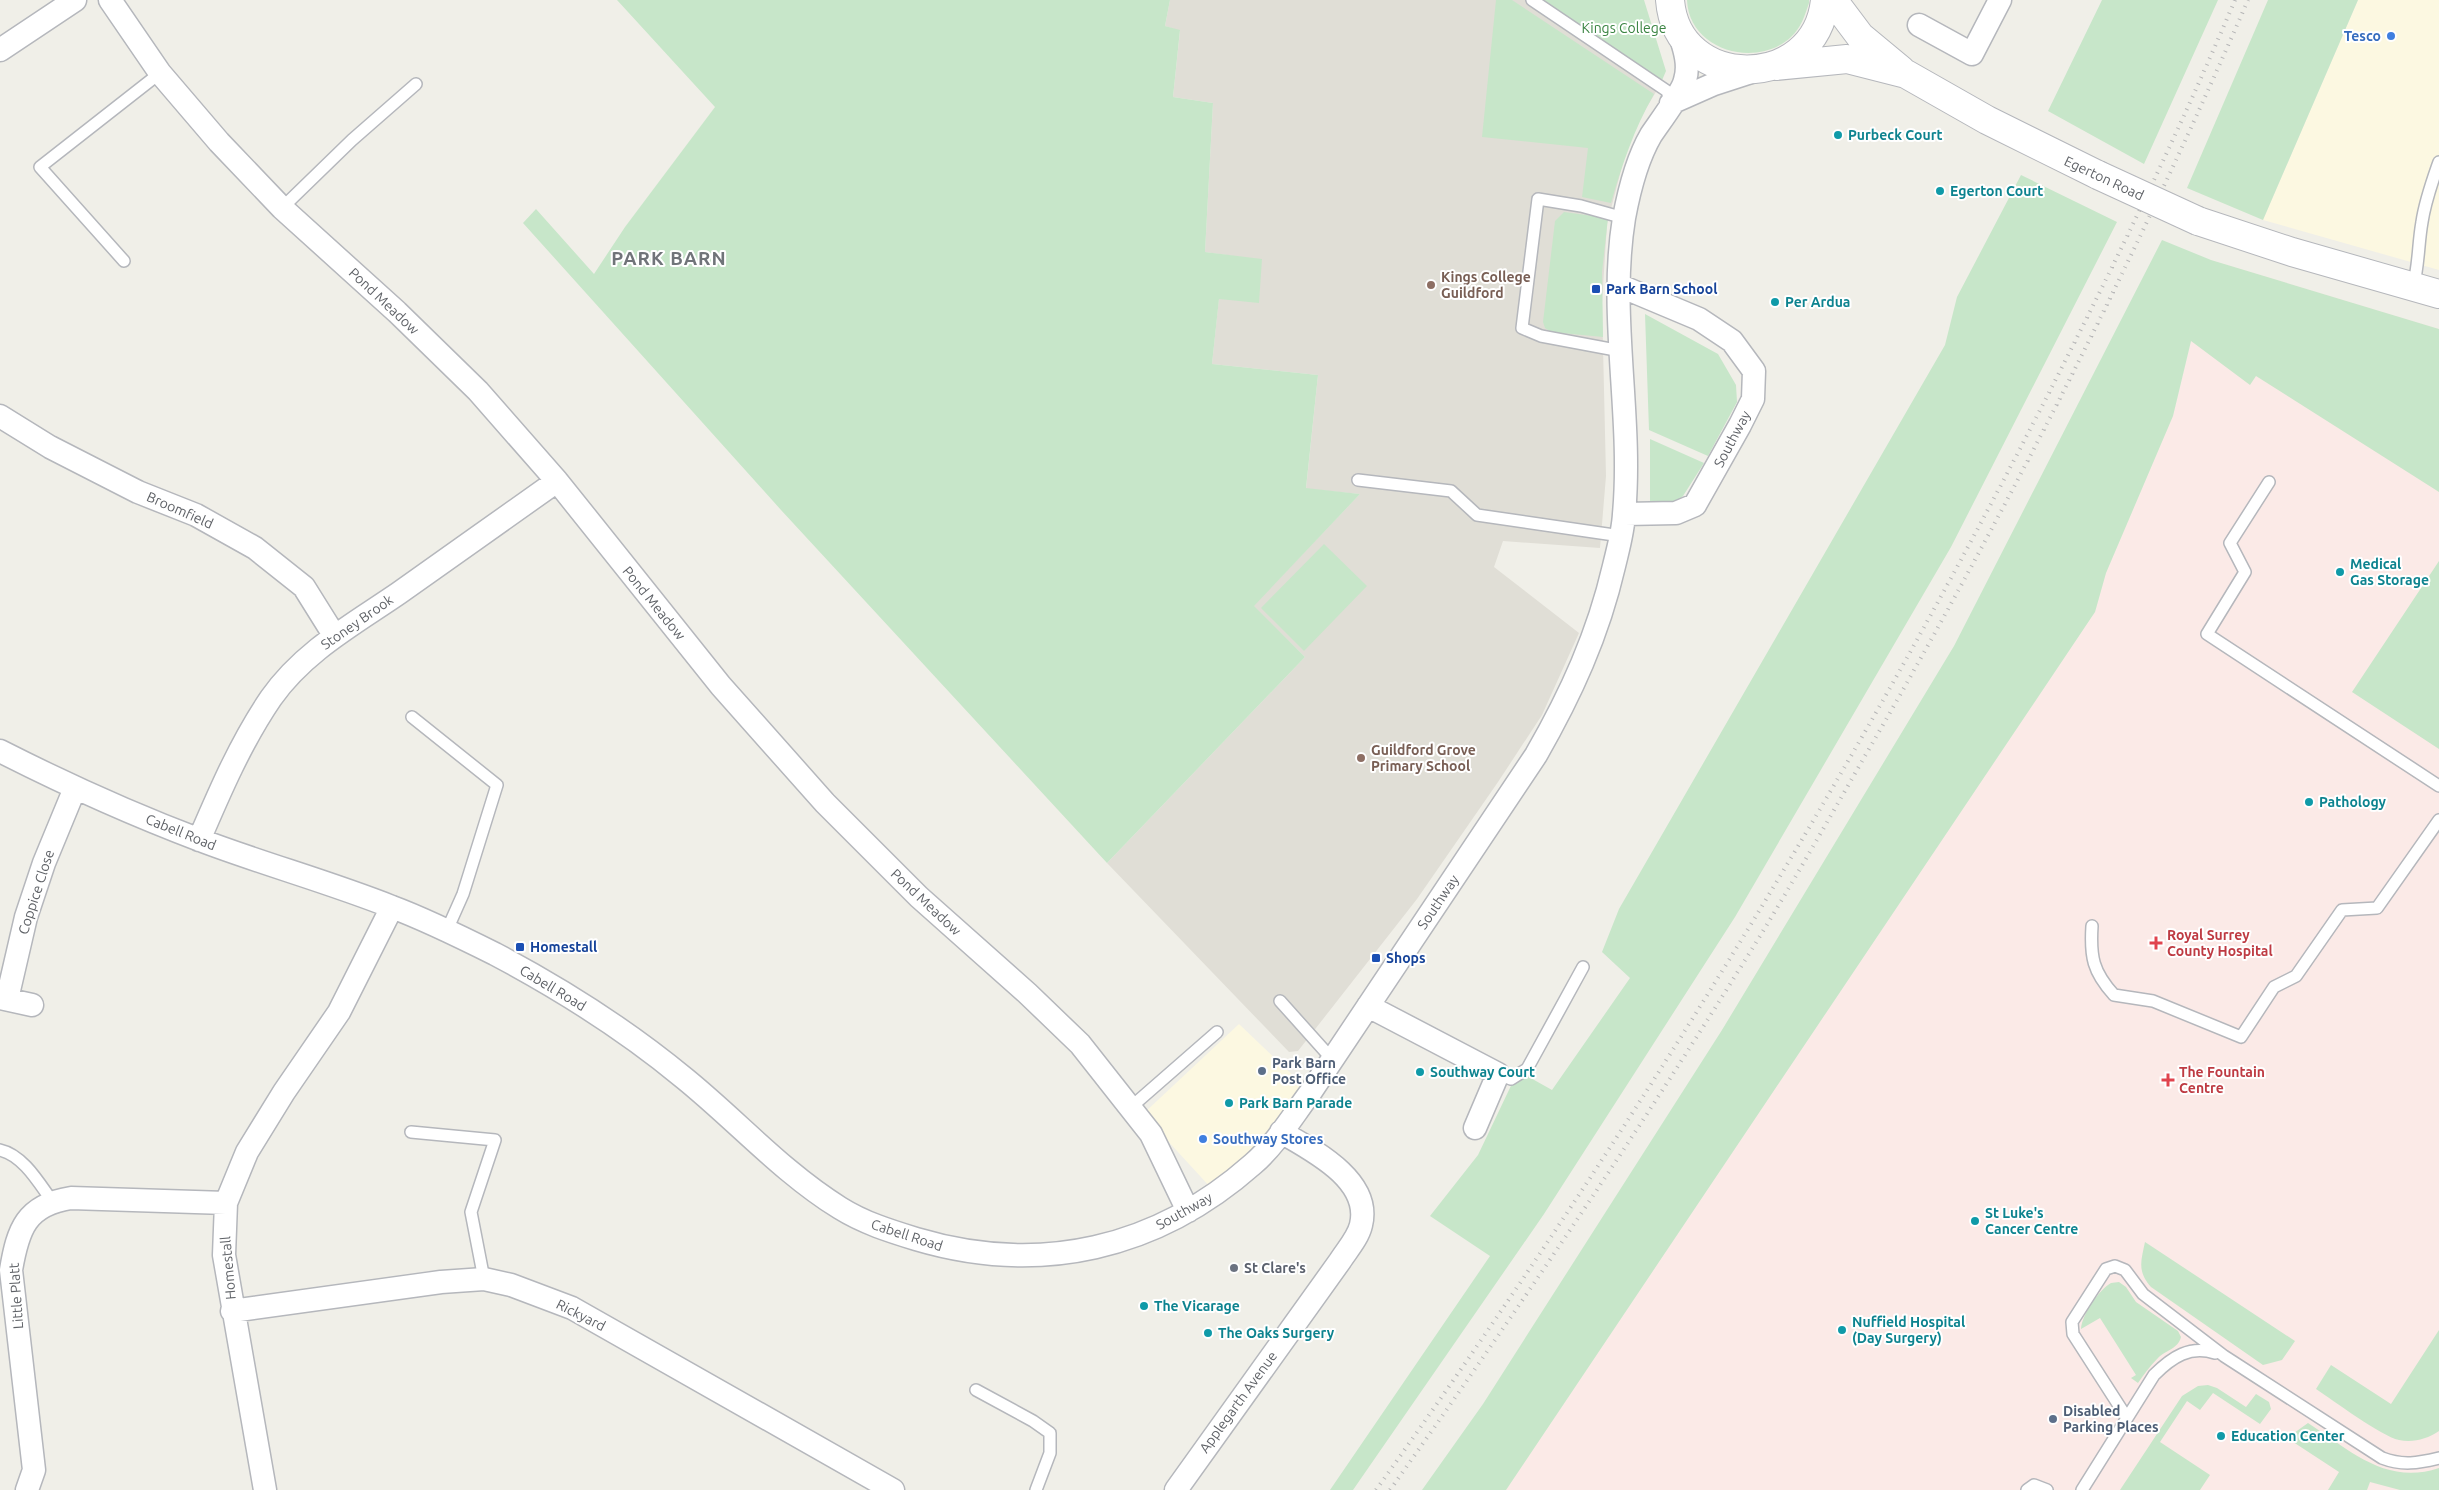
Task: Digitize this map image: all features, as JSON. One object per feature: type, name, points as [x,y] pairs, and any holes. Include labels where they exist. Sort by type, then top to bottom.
[{"type":"street","points":[[0,50],[75,0]]},
{"type":"street","name":"Pond Meadow","points":[[110,0],[160,73],[219,142],[282,208],[397,312],[471,385],[557,481],[721,686],[825,803],[918,897],[1027,993],[1080,1044],[1151,1134],[1188,1211]]},
{"type":"street","points":[[1671,104],[1714,84],[1765,68],[1797,54],[1814,35],[1824,13],[1825,0]]},
{"type":"street","points":[[1833,0],[1860,36],[1906,74]]},
{"type":"street","points":[[1919,25],[1972,54],[2000,0]]},
{"type":"street","name":"Southway","points":[[1072,1253],[1108,1245],[1148,1230],[1188,1211],[1231,1183],[1258,1160],[1281,1132],[1368,1006],[1536,755],[1564,707],[1598,626],[1621,536],[1624,514],[1624,419],[1618,285],[1624,218],[1637,169],[1648,142],[1685,82],[1688,66],[1672,7]]},
{"type":"street","name":"Egerton Road","points":[[1672,7],[1691,47],[1710,61],[1732,70],[1847,60],[1906,74],[1987,120],[2098,175],[2198,221],[2292,252],[2439,294]]},
{"type":"street","name":"Southway","points":[[1618,285],[1707,325],[1732,341],[1754,370],[1753,399],[1695,505],[1676,513],[1624,514]]},
{"type":"street","name":"Broomfield","points":[[0,416],[50,448],[138,492],[196,515],[255,548],[304,587],[334,635]]},
{"type":"street","name":"Stoney Brook","points":[[199,840],[236,757],[272,697],[300,666],[334,635],[398,594],[557,481]]},
{"type":"street","name":"Cabell Road","points":[[0,751],[75,788],[199,840],[392,907],[447,930],[544,981],[642,1046],[685,1078],[803,1183],[842,1210],[878,1228],[945,1248],[1014,1256],[1072,1253]]},
{"type":"street","name":"Coppice Close","points":[[32,1005],[4,999],[26,917],[44,863],[75,788]]},
{"type":"street","name":"Homestall","points":[[265,1490],[232,1311],[224,1255],[226,1203],[247,1152],[284,1092],[339,1012],[392,907]]},
{"type":"street","points":[[1368,1006],[1498,1074],[1475,1128]]},
{"type":"street","name":"Applegarth Avenue","points":[[1176,1490],[1340,1261],[1361,1224],[1358,1193],[1353,1185],[1324,1157],[1281,1132]]},
{"type":"street","name":"Little Platt","points":[[27,1490],[34,1470],[11,1270],[16,1240],[28,1218],[52,1201],[71,1198],[226,1203]]},
{"type":"street","name":"Rickyard","points":[[232,1311],[441,1282],[484,1279],[511,1285],[572,1308],[893,1490]]},
{"type":"lane","points":[[1532,0],[1667,91],[1671,104]]},
{"type":"lane","points":[[124,261],[40,167],[160,73]]},
{"type":"lane","points":[[282,208],[352,140],[416,84]]},
{"type":"lane","points":[[2413,287],[2420,258],[2422,220],[2427,197],[2439,162]]},
{"type":"lane","points":[[1620,350],[1541,336],[1522,328],[1538,199],[1581,206],[1624,218]]},
{"type":"lane","points":[[1358,480],[1451,491],[1477,515],[1621,536]]},
{"type":"lane","points":[[2269,482],[2230,543],[2245,572],[2207,634],[2439,786]]},
{"type":"lane","points":[[412,717],[497,785],[463,894],[447,930]]},
{"type":"lane","points":[[2092,926],[2090,953],[2100,979],[2114,995],[2152,1001],[2241,1037],[2274,987],[2296,976],[2342,910],[2377,908],[2439,820]]},
{"type":"lane","points":[[1498,1074],[1510,1078],[1527,1069],[1583,967]]},
{"type":"lane","points":[[1280,1001],[1332,1059]]},
{"type":"lane","points":[[1130,1108],[1217,1032]]},
{"type":"lane","points":[[411,1132],[495,1140],[471,1212],[484,1279]]},
{"type":"lane","points":[[0,1150],[7,1151],[23,1164],[52,1201]]},
{"type":"lane","points":[[2127,1418],[2073,1334],[2072,1322],[2106,1269],[2115,1266],[2125,1270],[2143,1294],[2224,1356],[2382,1458],[2397,1464],[2412,1464],[2439,1458]]},
{"type":"lane","points":[[2082,1490],[2154,1375],[2167,1362],[2185,1352],[2202,1349],[2224,1356]]},
{"type":"lane","points":[[976,1390],[1033,1420],[1050,1434],[1050,1453],[1036,1490]]},
{"type":"lane","points":[[2027,1490],[2034,1485],[2047,1490]]},
{"type":"shaded area","points":[[1170,0],[1532,0],[1660,85],[1641,117],[1625,155],[1607,224],[1602,303],[1606,476],[1600,548],[1503,541],[1494,567],[1579,633],[1542,715],[1498,782],[1417,899],[1298,1051],[1289,1052],[1107,863],[1305,657],[1253,606],[1360,494],[1306,489],[1318,375],[1212,364],[1219,298],[1262,260],[1205,252],[1213,103],[1173,97],[1180,31],[1165,26]]},
{"type":"shaded area","points":[[2358,0],[2439,0],[2439,270],[2263,220]]},
{"type":"shaded area","name":"Royal Surrey County Hospital","points":[[2211,260],[2439,329],[2439,1490],[1506,1490],[2095,612],[2106,573],[2173,416]]},
{"type":"shaded area","name":"Park Barn Parade","points":[[1239,1024],[1302,1084],[1256,1153],[1212,1189],[1143,1114]]},
{"type":"green space","points":[[617,0],[1170,0],[1165,26],[1180,30],[1173,97],[1213,103],[1205,252],[1262,259],[1259,303],[1219,299],[1212,364],[1318,375],[1306,488],[1360,494],[1254,606],[1305,657],[1107,863],[781,510],[523,223],[536,209],[594,274],[625,227],[715,107]]},
{"type":"green space","points":[[1496,0],[1512,0],[1654,94],[1640,120],[1629,147],[1611,203],[1582,197],[1588,148],[1482,137]]},
{"type":"green space","name":"Kings College","points":[[1532,0],[1644,0],[1666,71],[1660,85]]},
{"type":"green space","points":[[1687,0],[1809,0],[1809,3],[1800,25],[1791,37],[1777,47],[1761,52],[1744,53],[1727,50],[1712,43],[1699,32],[1691,18]]},
{"type":"green space","points":[[2102,0],[2218,0],[2144,164],[2048,111]]},
{"type":"green space","points":[[2268,0],[2358,0],[2263,220],[2187,188]]},
{"type":"green space","points":[[2021,175],[2117,222],[1951,547],[1735,917],[1544,1214],[1353,1490],[1330,1490],[1490,1256],[1430,1216],[1478,1155],[1518,1071],[1552,1090],[1630,978],[1602,952],[1619,909],[1945,345],[1957,297]]},
{"type":"green space","points":[[1564,212],[1608,218],[1602,272],[1603,337],[1551,332],[1545,328],[1543,322],[1555,221]]},
{"type":"green space","points":[[2162,240],[2211,260],[2439,329],[2439,492],[2256,376],[2250,385],[2191,341],[2173,416],[2106,573],[2095,612],[1506,1490],[1422,1490],[1483,1404],[1722,1030],[1954,646]]},
{"type":"green space","points":[[1645,314],[1718,354],[1736,385],[1737,402],[1708,456],[1649,430]]},
{"type":"green space","points":[[1650,439],[1704,463],[1683,496],[1673,504],[1650,505]]},
{"type":"green space","points":[[1324,544],[1367,586],[1304,651],[1261,608]]},
{"type":"green space","points":[[2439,561],[2439,749],[2352,692]]},
{"type":"green space","points":[[2145,1242],[2295,1341],[2282,1360],[2263,1365],[2151,1287],[2144,1276],[2141,1266]]},
{"type":"green space","points":[[2119,1282],[2126,1287],[2136,1302],[2178,1331],[2181,1337],[2175,1347],[2155,1361],[2138,1383],[2131,1378],[2136,1375],[2100,1318],[2081,1329],[2084,1316],[2092,1303],[2101,1291],[2111,1283]]},
{"type":"green space","points":[[2439,1330],[2439,1431],[2430,1436],[2420,1440],[2409,1441],[2391,1437],[2316,1389],[2331,1365],[2391,1404]]},
{"type":"green space","points":[[2208,1385],[2217,1388],[2246,1407],[2256,1394],[2269,1402],[2271,1409],[2260,1424],[2213,1393],[2200,1410],[2187,1401],[2160,1442],[2210,1475],[2200,1490],[2120,1490],[2182,1396],[2198,1386]]},
{"type":"green space","points":[[2308,1423],[2354,1454],[2385,1469],[2402,1472],[2420,1472],[2439,1468],[2439,1490],[2400,1490],[2370,1482],[2367,1490],[2328,1490],[2339,1472],[2287,1438]]},
{"type":"railway","points":[[1376,1490],[1556,1230],[1642,1098],[1808,829],[1888,692],[1964,554],[2090,312],[2165,157],[2235,0]]},
{"type":"railway","points":[[1390,1490],[1524,1299],[1611,1169],[1754,946],[1818,838],[1918,664],[2019,478],[2115,289],[2248,0]]},
{"type":"place","name":"Tesco","points":[[2391,36]]},
{"type":"place","name":"Purbeck Court","points":[[1838,135]]},
{"type":"place","name":"Egerton Court","points":[[1940,191]]},
{"type":"place","name":"Kings College Guildford","points":[[1431,285]]},
{"type":"place","name":"Park Barn School","points":[[1596,289]]},
{"type":"place","name":"Per Ardua","points":[[1775,302]]},
{"type":"place","name":"Medical Gas Storage","points":[[2340,572]]},
{"type":"place","name":"Guildford Grove Primary School","points":[[1361,758]]},
{"type":"place","name":"Pathology","points":[[2309,802]]},
{"type":"place","name":"Royal Surrey County Hospital","points":[[2156,943]]},
{"type":"place","name":"Homestall","points":[[520,947]]},
{"type":"place","name":"Shops","points":[[1376,958]]},
{"type":"place","name":"Park Barn Post Office","points":[[1262,1071]]},
{"type":"place","name":"Southway Court","points":[[1420,1072]]},
{"type":"place","name":"The Fountain Centre","points":[[2168,1080]]},
{"type":"place","name":"Park Barn Parade","points":[[1229,1103]]},
{"type":"place","name":"Southway Stores","points":[[1203,1139]]},
{"type":"place","name":"St Luke's Cancer Centre","points":[[1975,1221]]},
{"type":"place","name":"St Clare's","points":[[1234,1268]]},
{"type":"place","name":"The Vicarage","points":[[1144,1306]]},
{"type":"place","name":"Nuffield Hospital (Day Surgery)","points":[[1842,1330]]},
{"type":"place","name":"The Oaks Surgery","points":[[1208,1333]]},
{"type":"place","name":"Disabled Parking Places","points":[[2053,1419]]},
{"type":"place","name":"Education Center","points":[[2221,1436]]},
{"type":"district","name":"PARK BARN","points":[[669,258]]}]
